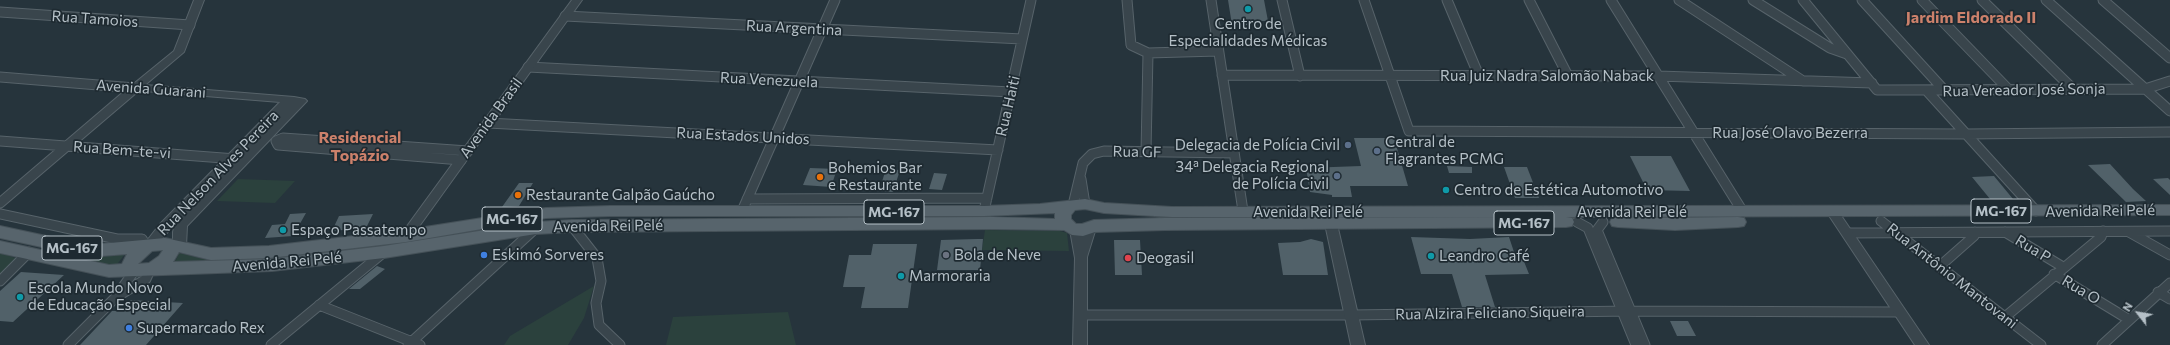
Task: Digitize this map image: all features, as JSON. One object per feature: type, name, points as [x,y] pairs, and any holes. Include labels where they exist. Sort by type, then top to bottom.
[{"type":"main road","name":"Avenida Rei Pelé","points":[[0,232],[88,251],[147,247],[157,244],[211,254],[269,252],[406,236],[546,214],[744,205],[1080,205],[1172,212],[1743,212],[1839,222],[2036,212],[2170,210]]},
{"type":"main road","points":[[1080,205],[1100,214],[1098,223],[1082,227],[1062,217],[1066,209],[1080,205]]},
{"type":"main road","name":"Avenida Rei Pelé","points":[[0,247],[29,252],[109,271],[152,268],[272,265],[384,252],[536,228],[572,226],[985,223],[1082,227],[1165,224],[1603,222],[1675,224],[2170,219]]},
{"type":"main road","points":[[134,269],[130,266],[133,256],[147,247]]},
{"type":"main road","points":[[152,268],[165,260],[174,248]]},
{"type":"street","points":[[0,203],[179,52],[199,0]]},
{"type":"street","name":"Avenida Brasil","points":[[406,236],[577,0]]},
{"type":"street","points":[[744,205],[835,0]]},
{"type":"street","name":"Rua Haiti","points":[[986,205],[1031,0]]},
{"type":"street","points":[[1127,0],[1131,45],[1148,53],[1218,51]]},
{"type":"street","points":[[1211,0],[1243,211]]},
{"type":"street","points":[[1282,0],[1300,76]]},
{"type":"street","points":[[1364,0],[1389,76]]},
{"type":"street","points":[[1447,0],[1479,76]]},
{"type":"street","points":[[1530,0],[1568,76]]},
{"type":"street","points":[[1611,0],[1743,212]]},
{"type":"street","points":[[1679,0],[1803,80]]},
{"type":"street","points":[[1753,0],[1830,48],[1847,54]]},
{"type":"street","points":[[1803,0],[1875,86]]},
{"type":"street","points":[[1862,0],[1945,91]]},
{"type":"street","points":[[1922,0],[2009,90]]},
{"type":"street","points":[[1982,0],[2073,90]]},
{"type":"street","points":[[2046,0],[2170,111]]},
{"type":"street","points":[[2102,0],[2170,58]]},
{"type":"street","name":"Rua Tamoios","points":[[0,12],[190,25]]},
{"type":"street","name":"Rua Argentina","points":[[565,16],[1022,40]]},
{"type":"street","points":[[1146,152],[1148,53]]},
{"type":"street","name":"Rua Venezuela","points":[[528,68],[1011,92]]},
{"type":"street","name":"Rua Juiz Nadra Salomão Naback","points":[[1222,75],[1658,76],[1803,80],[1875,86]]},
{"type":"street","name":"Rua José Olavo Bezerra","points":[[1389,76],[1409,131],[1965,134],[2170,132]]},
{"type":"street","name":"Avenida Guarani","points":[[0,78],[295,100]]},
{"type":"street","name":"Rua Vereador José Sonja","points":[[1875,86],[1927,91],[2145,89],[2170,81]]},
{"type":"street","points":[[1927,91],[2036,212]]},
{"type":"street","name":"Rua Nelson Alves Pereira","points":[[174,248],[181,224],[239,159],[295,100]]},
{"type":"street","name":"Rua Estados Unidos","points":[[488,123],[998,150]]},
{"type":"street","points":[[361,147],[278,145],[276,142],[283,138],[361,147],[464,155]]},
{"type":"street","name":"Rua Bem-te-vi","points":[[0,141],[239,159]]},
{"type":"street","name":"Rua GF","points":[[1080,205],[1080,178],[1083,163],[1092,154],[1104,151],[1234,153]]},
{"type":"street","name":"Rua Nelson Alves Pereira","points":[[147,247],[164,227],[239,159]]},
{"type":"street","points":[[0,214],[117,239],[142,239],[147,247]]},
{"type":"street","name":"Rua Antônio Mantovani","points":[[1881,221],[2041,345]]},
{"type":"street","points":[[1577,222],[1588,228],[1626,311],[1645,345]]},
{"type":"street","points":[[1603,222],[1597,230],[1626,311],[1636,345]]},
{"type":"street","points":[[1839,222],[1922,345]]},
{"type":"street","name":"Avenida Rei Pelé","points":[[1839,222],[1898,233],[2003,231],[2170,231]]},
{"type":"street","points":[[1331,224],[1358,345]]},
{"type":"street","points":[[572,226],[588,244],[597,258],[601,281],[596,303],[599,325],[620,345]]},
{"type":"street","points":[[1080,345],[1082,227]]},
{"type":"street","points":[[319,304],[413,344],[536,228]]},
{"type":"street","name":"Rua P","points":[[2003,231],[2063,267]]},
{"type":"street","points":[[2004,317],[2054,274],[2101,237],[2103,231]]},
{"type":"street","points":[[1940,266],[1974,236],[1975,232]]},
{"type":"street","points":[[2128,232],[2170,255]]},
{"type":"street","points":[[0,280],[29,252]]},
{"type":"street","points":[[271,345],[384,252]]},
{"type":"street","points":[[115,298],[146,279],[152,268]]},
{"type":"street","points":[[68,345],[115,298],[134,269]]},
{"type":"street","name":"Rua O","points":[[2054,274],[2128,319]]},
{"type":"street","points":[[2102,345],[2128,319],[2170,282]]},
{"type":"street","points":[[2158,292],[2170,299]]},
{"type":"street","name":"Rua Alzira Feliciano Siqueira","points":[[1080,315],[1351,315],[1626,311],[1900,312]]},
{"type":"green space","points":[[238,179],[295,181],[275,203],[217,201]]},
{"type":"green space","points":[[985,230],[1060,231],[1067,233],[1069,251],[982,250]]},
{"type":"green space","points":[[0,253],[19,259],[0,277]]},
{"type":"green space","points":[[179,253],[212,261],[168,265],[176,260]]},
{"type":"green space","points":[[125,254],[115,267],[74,255],[100,257]]},
{"type":"green space","points":[[594,286],[584,318],[568,345],[504,345],[510,336]]},
{"type":"green space","points":[[788,312],[796,345],[666,345],[673,317]]},
{"type":"building","name":"Centro de Especialidades Médicas","points":[[1228,0],[1264,0],[1268,21],[1248,21],[1249,25],[1232,25]]},
{"type":"building","points":[[1354,138],[1394,138],[1408,186],[1350,186],[1352,197],[1332,197],[1332,195],[1310,192],[1306,168],[1361,166]]},
{"type":"building","points":[[1630,156],[1671,156],[1690,191],[1647,190]]},
{"type":"building","points":[[2110,164],[2146,201],[2126,202],[2088,165]]},
{"type":"building","points":[[1447,166],[1472,167],[1472,173],[1449,173]]},
{"type":"building","points":[[1504,167],[1527,167],[1539,198],[1515,198]]},
{"type":"building","name":"Bohemios Bar e Restaurante","points":[[810,168],[837,169],[831,187],[803,185]]},
{"type":"building","points":[[886,169],[900,170],[893,192],[879,191]]},
{"type":"building","points":[[934,173],[947,174],[942,190],[929,189]]},
{"type":"building","points":[[1994,176],[2013,199],[1990,199],[1972,177]]},
{"type":"building","points":[[2168,178],[2170,180],[2170,195],[2153,179]]},
{"type":"building","name":"Restaurante Galpão Gaúcho","points":[[519,183],[533,183],[519,206],[502,207]]},
{"type":"building","name":"Espaço Passatempo","points":[[306,213],[293,236],[265,238],[272,225],[285,224],[290,214]]},
{"type":"building","points":[[373,214],[366,228],[332,231],[339,216]]},
{"type":"building","points":[[1411,237],[1470,239],[1509,237],[1515,255],[1521,254],[1529,274],[1485,275],[1495,307],[1462,307],[1452,274],[1421,274]]},
{"type":"building","points":[[983,239],[980,270],[937,270],[941,240]]},
{"type":"building","points":[[1311,239],[1323,242],[1328,275],[1283,275],[1278,243],[1300,242]]},
{"type":"building","name":"Deogasil","points":[[1114,240],[1140,240],[1142,275],[1115,275]]},
{"type":"building","points":[[873,244],[917,244],[908,308],[861,308],[865,287],[843,287],[849,255],[871,255]]},
{"type":"building","points":[[377,266],[385,269],[360,289],[349,289]]},
{"type":"building","name":"Escola Mundo Novo de Educação Especial","points":[[21,272],[64,275],[13,322],[0,321],[0,291]]},
{"type":"building","name":"Supermarcado Rex","points":[[131,300],[183,303],[146,345],[80,345],[112,311],[121,311]]},
{"type":"building","points":[[1670,321],[1688,321],[1696,336],[1677,336]]},
{"type":"place","name":"Centro de Especialidades Médicas","points":[[1248,9]]},
{"type":"place","name":"Delegacia de Polícia Civil","points":[[1348,145]]},
{"type":"place","name":"Central de Flagrantes PCMG","points":[[1377,151]]},
{"type":"place","name":"34ª Delegacia Regional de Polícia Civil","points":[[1337,176]]},
{"type":"place","name":"Bohemios Bar e Restaurante","points":[[820,177]]},
{"type":"place","name":"Centro de Estética Automotivo","points":[[1446,190]]},
{"type":"place","name":"Restaurante Galpão Gaúcho","points":[[518,195]]},
{"type":"place","name":"Espaço Passatempo","points":[[283,230]]},
{"type":"place","name":"Eskimó Sorveres","points":[[484,255]]},
{"type":"place","name":"Bola de Neve","points":[[946,255]]},
{"type":"place","name":"Leandro Café","points":[[1431,256]]},
{"type":"place","name":"Deogasil","points":[[1128,258]]},
{"type":"place","name":"Marmoraria","points":[[901,276]]},
{"type":"place","name":"Escola Mundo Novo de Educação Especial","points":[[20,297]]},
{"type":"place","name":"Supermarcado Rex","points":[[129,328]]},
{"type":"district","name":"Jardim Eldorado II","points":[[1971,18]]},
{"type":"district","name":"Residencial Topázio","points":[[360,147]]}]
